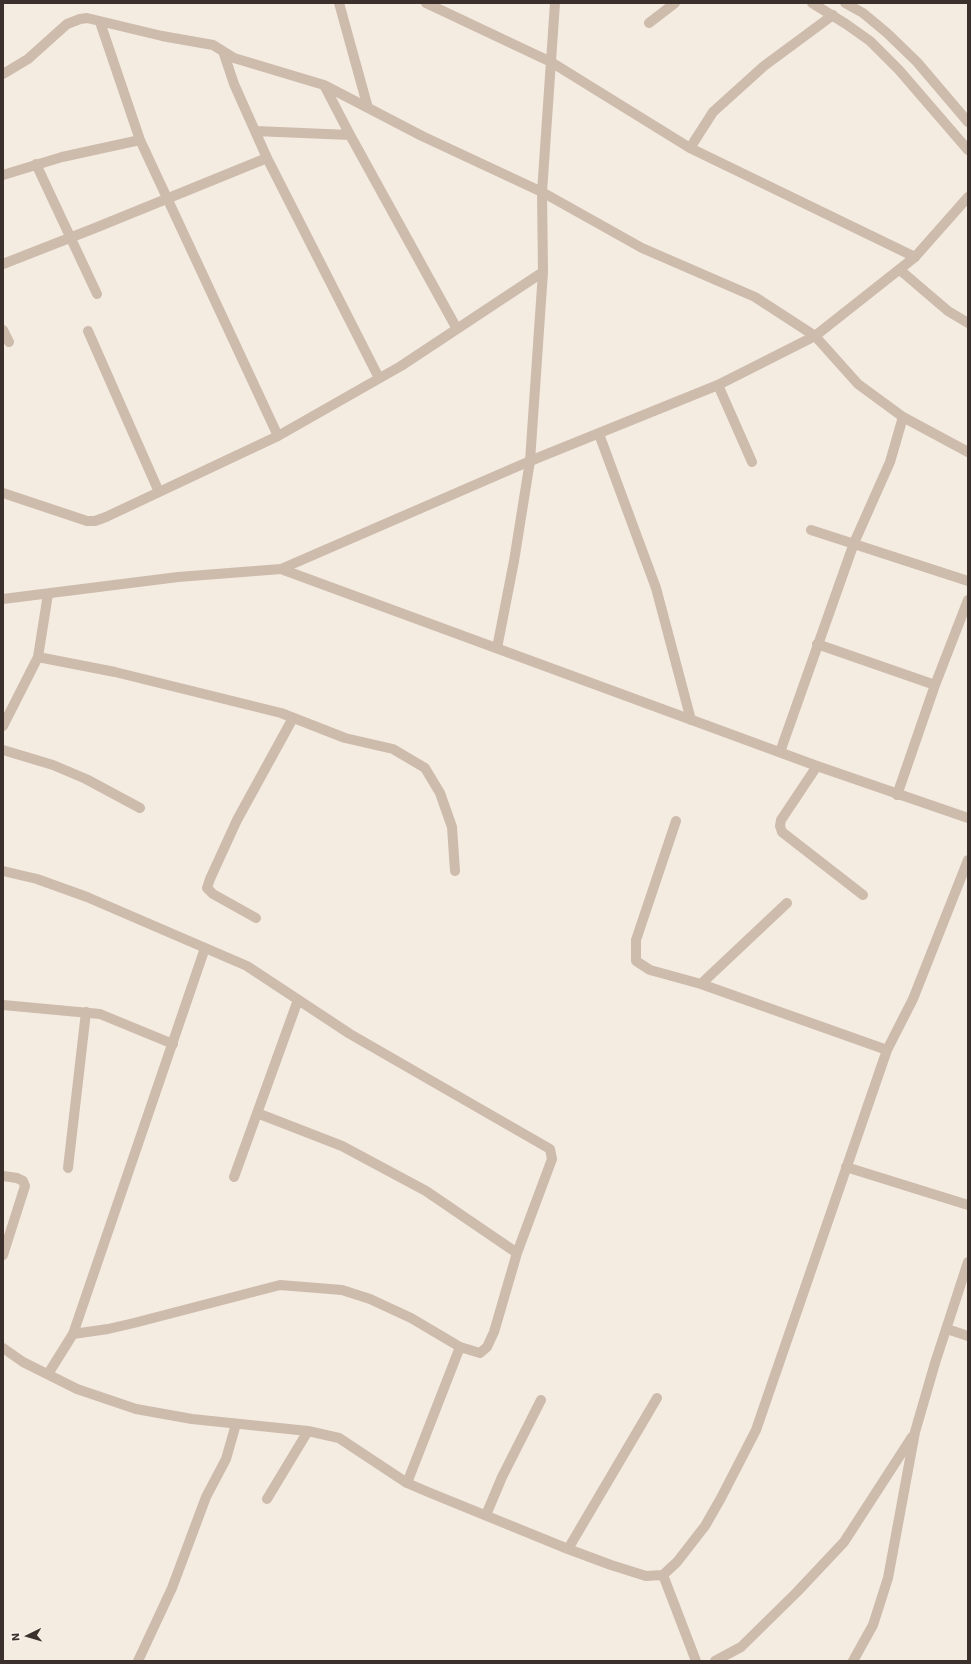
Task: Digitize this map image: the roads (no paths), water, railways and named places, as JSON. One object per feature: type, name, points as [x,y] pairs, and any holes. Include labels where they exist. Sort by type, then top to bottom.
[{"type":"street","points":[[339,3],[368,108]]},
{"type":"street","points":[[426,3],[551,62],[690,148],[915,257]]},
{"type":"street","points":[[497,648],[514,562],[530,461],[543,272],[542,192],[555,3]]},
{"type":"street","points":[[649,23],[675,3]]},
{"type":"street","points":[[812,3],[833,15],[870,41],[889,60],[968,150]]},
{"type":"street","points":[[845,3],[863,13],[887,33],[917,62],[968,122]]},
{"type":"street","points":[[690,148],[713,112],[764,66],[833,15]]},
{"type":"street","points":[[3,74],[28,59],[67,24],[87,18],[162,36],[203,42],[212,45],[234,58],[324,85],[422,136],[542,192],[642,248],[755,297],[814,336],[858,384],[903,417],[968,452]]},
{"type":"street","points":[[100,22],[140,140],[278,436]]},
{"type":"street","points":[[223,51],[234,84],[267,158],[379,378]]},
{"type":"street","points":[[324,85],[457,329]]},
{"type":"street","points":[[255,131],[350,135]]},
{"type":"street","points":[[3,175],[36,164],[140,140]]},
{"type":"street","points":[[3,264],[71,238],[267,158]]},
{"type":"street","points":[[36,164],[97,294]]},
{"type":"street","points":[[3,599],[178,577],[281,569],[530,461],[718,385],[814,336],[915,257],[968,197]]},
{"type":"street","points":[[900,270],[948,311],[968,323]]},
{"type":"street","points":[[3,493],[87,521],[95,521],[106,517],[278,436],[401,366],[543,272]]},
{"type":"street","points":[[3,330],[9,342]]},
{"type":"street","points":[[88,331],[159,492]]},
{"type":"street","points":[[718,385],[752,462]]},
{"type":"street","points":[[780,752],[854,543],[890,462],[903,417]]},
{"type":"street","points":[[599,434],[656,588],[691,720]]},
{"type":"street","points":[[811,530],[968,580]]},
{"type":"street","points":[[281,569],[897,795],[968,818]]},
{"type":"street","points":[[3,726],[38,657],[48,594]]},
{"type":"street","points":[[897,795],[935,685],[968,600]]},
{"type":"street","points":[[817,644],[935,685]]},
{"type":"street","points":[[38,657],[115,672],[281,713],[345,738],[393,749],[425,768],[440,793],[452,827],[455,870]]},
{"type":"street","points":[[256,918],[213,894],[207,888],[237,820],[293,718]]},
{"type":"street","points":[[3,750],[53,765],[86,779],[140,808]]},
{"type":"street","points":[[817,766],[781,820],[780,826],[782,832],[863,895]]},
{"type":"street","points":[[676,821],[636,940],[636,960],[650,970],[701,984],[887,1050]]},
{"type":"street","points":[[3,1348],[23,1362],[77,1388],[136,1409],[192,1419],[308,1430],[339,1438],[407,1483],[568,1549],[646,1576],[663,1575],[677,1562],[705,1526],[756,1430],[887,1050],[913,999],[968,860]]},
{"type":"street","points":[[3,871],[37,880],[87,897],[247,966],[350,1034],[550,1149],[552,1159],[517,1253],[494,1332],[488,1347],[480,1353],[460,1348],[411,1318],[370,1299],[342,1290],[280,1285],[134,1323],[73,1334]]},
{"type":"street","points":[[701,984],[787,903]]},
{"type":"street","points":[[48,1374],[73,1334],[205,948]]},
{"type":"street","points":[[234,1177],[298,1000]]},
{"type":"street","points":[[3,1005],[100,1014],[173,1044]]},
{"type":"street","points":[[68,1168],[86,1012]]},
{"type":"street","points":[[257,1114],[342,1146],[426,1191],[517,1253]]},
{"type":"street","points":[[846,1167],[968,1206]]},
{"type":"street","points":[[3,1176],[17,1178],[23,1181],[25,1186],[3,1255]]},
{"type":"street","points":[[852,1661],[873,1625],[888,1578],[915,1432],[935,1363],[968,1262]]},
{"type":"street","points":[[947,1329],[968,1336]]},
{"type":"street","points":[[407,1483],[460,1348]]},
{"type":"street","points":[[568,1549],[657,1398]]},
{"type":"street","points":[[486,1515],[502,1477],[541,1400]]},
{"type":"street","points":[[138,1661],[172,1588],[206,1497],[226,1459],[236,1424]]},
{"type":"street","points":[[267,1499],[308,1430]]},
{"type":"street","points":[[714,1661],[741,1647],[797,1592],[844,1542],[915,1432]]},
{"type":"street","points":[[663,1575],[696,1661]]}]
